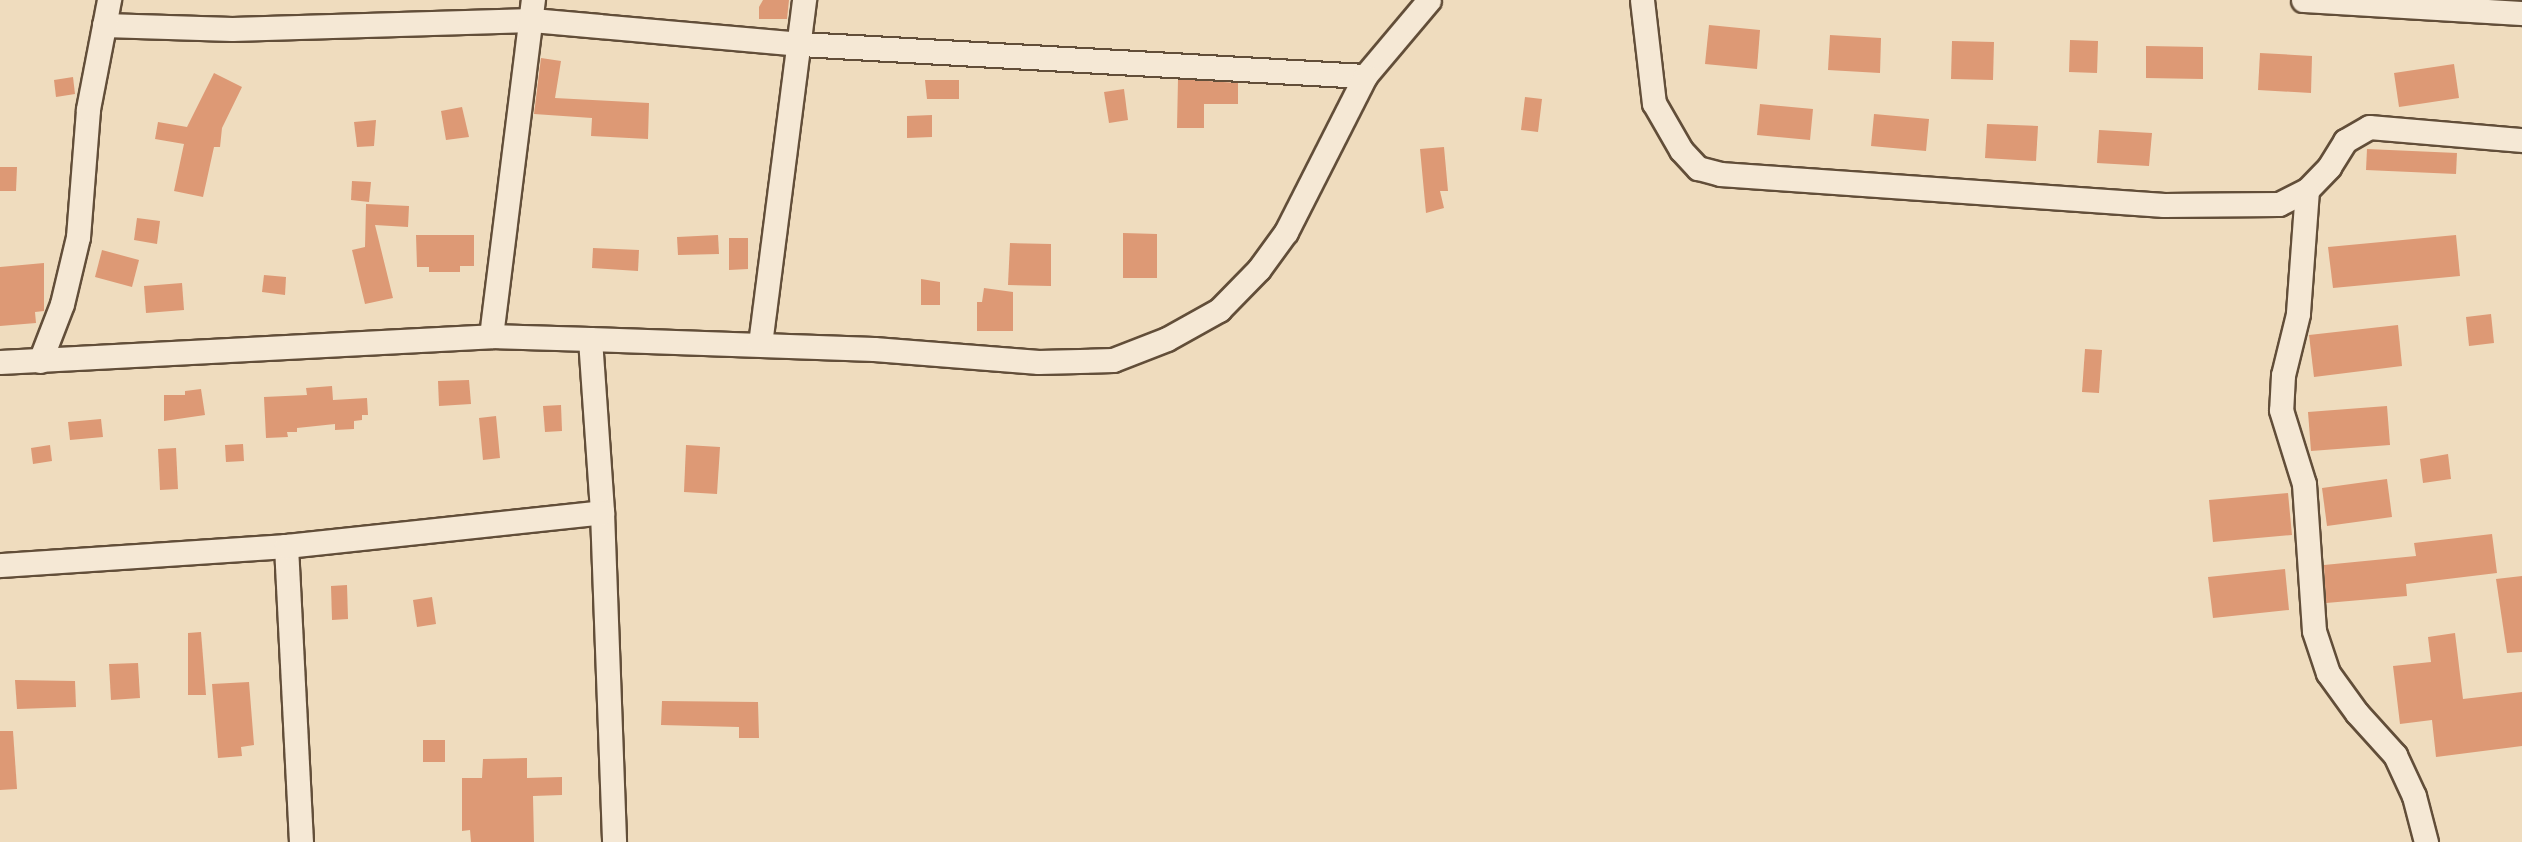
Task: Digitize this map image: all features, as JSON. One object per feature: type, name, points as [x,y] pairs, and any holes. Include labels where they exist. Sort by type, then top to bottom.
[{"type":"street","points":[[40,361],[62,304],[78,237],[88,109],[108,0]]},
{"type":"street","points":[[760,344],[784,146],[801,44],[804,0]]},
{"type":"street","points":[[0,362],[491,336],[760,344],[1038,362],[1113,360],[1167,339],[1219,310],[1259,269],[1286,232],[1365,76],[1429,0]]},
{"type":"street","points":[[1643,0],[1654,103],[1681,150],[1698,168],[1720,174],[2164,205],[2279,204],[2307,190],[2329,167],[2345,141],[2369,128],[2522,140]]},
{"type":"street","points":[[2303,0],[2522,13]]},
{"type":"street","points":[[104,25],[232,29],[533,10],[801,44],[1365,76]]},
{"type":"street","points":[[491,336],[533,10]]},
{"type":"street","points":[[2307,190],[2298,314],[2283,375],[2281,411],[2304,484],[2314,631],[2328,673],[2357,713],[2395,755],[2414,796],[2426,842]]},
{"type":"street","points":[[590,339],[601,512],[614,842]]},
{"type":"street","points":[[0,565],[286,546],[601,512]]},
{"type":"street","points":[[286,546],[300,842]]},
{"type":"building","points":[[763,0],[789,0],[787,19],[759,19],[759,7]]},
{"type":"building","points":[[1709,25],[1760,30],[1757,69],[1705,64]]},
{"type":"building","points":[[1830,35],[1881,38],[1880,73],[1828,70]]},
{"type":"building","points":[[2070,40],[2098,41],[2097,73],[2069,72]]},
{"type":"building","points":[[1952,41],[1994,42],[1993,80],[1951,79]]},
{"type":"building","points":[[2146,46],[2203,47],[2203,79],[2146,78]]},
{"type":"building","points":[[2260,53],[2312,56],[2311,93],[2258,90]]},
{"type":"building","points":[[541,58],[561,61],[555,98],[649,103],[648,139],[591,136],[592,118],[534,114]]},
{"type":"building","points":[[2454,64],[2459,98],[2399,107],[2394,73]]},
{"type":"building","points":[[214,73],[242,87],[222,128],[220,147],[214,147],[203,197],[174,191],[184,144],[155,139],[158,122],[187,127]]},
{"type":"building","points":[[73,77],[75,94],[56,97],[54,80]]},
{"type":"building","points":[[1178,79],[1238,83],[1238,104],[1204,104],[1204,128],[1177,128]]},
{"type":"building","points":[[925,80],[959,80],[959,99],[927,99]]},
{"type":"building","points":[[1124,89],[1128,120],[1109,123],[1104,92]]},
{"type":"building","points":[[1525,97],[1542,99],[1538,132],[1521,130]]},
{"type":"building","points":[[1760,104],[1813,109],[1810,140],[1757,135]]},
{"type":"building","points":[[462,107],[469,137],[446,140],[441,111]]},
{"type":"building","points":[[1874,114],[1929,119],[1926,151],[1871,146]]},
{"type":"building","points":[[932,115],[932,137],[907,138],[907,116]]},
{"type":"building","points":[[376,120],[374,146],[357,147],[354,122]]},
{"type":"building","points":[[1987,124],[2038,126],[2036,161],[1985,158]]},
{"type":"building","points":[[2099,130],[2152,133],[2149,166],[2097,163]]},
{"type":"building","points":[[1444,147],[1448,191],[1440,191],[1444,208],[1426,213],[1420,149]]},
{"type":"building","points":[[2367,149],[2457,153],[2456,174],[2366,170]]},
{"type":"building","points":[[0,167],[17,167],[16,191],[0,191]]},
{"type":"building","points":[[352,181],[371,182],[369,202],[351,200]]},
{"type":"building","points":[[366,204],[409,206],[408,227],[375,225],[393,298],[365,304],[352,250],[365,247]]},
{"type":"building","points":[[137,218],[160,221],[157,244],[134,240]]},
{"type":"building","points":[[1123,233],[1157,234],[1157,278],[1123,278]]},
{"type":"building","points":[[416,235],[474,235],[474,266],[460,266],[460,272],[429,272],[429,267],[417,267]]},
{"type":"building","points":[[718,235],[719,254],[678,255],[677,237]]},
{"type":"building","points":[[2456,235],[2460,276],[2333,288],[2328,247]]},
{"type":"building","points":[[729,238],[748,238],[748,269],[729,270]]},
{"type":"building","points":[[1010,243],[1051,244],[1051,286],[1008,285]]},
{"type":"building","points":[[593,248],[639,250],[638,271],[592,268]]},
{"type":"building","points":[[102,250],[139,260],[132,287],[95,277]]},
{"type":"building","points":[[44,263],[44,311],[35,312],[36,323],[0,326],[0,267]]},
{"type":"building","points":[[264,275],[286,277],[285,295],[262,292]]},
{"type":"building","points":[[921,279],[940,282],[940,305],[921,305]]},
{"type":"building","points":[[182,283],[184,310],[146,313],[144,286]]},
{"type":"building","points":[[984,288],[1013,292],[1013,331],[977,331],[977,302],[982,302]]},
{"type":"building","points":[[2491,314],[2494,343],[2469,346],[2466,317]]},
{"type":"building","points":[[2398,325],[2402,366],[2314,377],[2309,335]]},
{"type":"building","points":[[2085,349],[2102,350],[2099,393],[2082,392]]},
{"type":"building","points":[[469,380],[471,404],[439,406],[438,381]]},
{"type":"building","points":[[332,386],[333,400],[367,398],[368,415],[362,415],[362,420],[354,421],[354,429],[335,430],[335,424],[297,428],[297,432],[287,432],[288,437],[266,438],[264,397],[307,395],[306,388]]},
{"type":"building","points":[[201,389],[205,415],[164,421],[164,395],[185,395],[185,391]]},
{"type":"building","points":[[561,405],[562,431],[545,432],[543,406]]},
{"type":"building","points":[[2387,406],[2390,445],[2311,451],[2308,412]]},
{"type":"building","points":[[496,416],[500,458],[483,460],[479,418]]},
{"type":"building","points":[[101,419],[103,437],[70,440],[68,422]]},
{"type":"building","points":[[243,444],[244,461],[226,462],[225,445]]},
{"type":"building","points":[[50,445],[52,461],[33,464],[31,448]]},
{"type":"building","points":[[686,445],[720,447],[717,494],[684,492]]},
{"type":"building","points":[[176,448],[178,489],[160,490],[158,449]]},
{"type":"building","points":[[2448,454],[2451,479],[2423,483],[2420,459]]},
{"type":"building","points":[[2387,479],[2392,517],[2327,526],[2322,488]]},
{"type":"building","points":[[2288,493],[2292,535],[2213,542],[2209,500]]},
{"type":"building","points":[[2492,534],[2497,573],[2406,584],[2407,596],[2326,603],[2324,565],[2416,556],[2414,543]]},
{"type":"building","points":[[2285,569],[2289,610],[2213,618],[2208,577]]},
{"type":"building","points":[[2522,576],[2522,652],[2507,653],[2496,579]]},
{"type":"building","points":[[347,585],[348,619],[332,620],[331,586]]},
{"type":"building","points":[[432,597],[436,624],[417,627],[413,600]]},
{"type":"building","points":[[201,632],[206,695],[188,695],[188,633]]},
{"type":"building","points":[[2455,633],[2463,699],[2522,692],[2522,746],[2436,757],[2432,720],[2400,724],[2393,666],[2431,662],[2428,637]]},
{"type":"building","points":[[138,663],[140,698],[111,700],[109,664]]},
{"type":"building","points":[[15,680],[75,681],[76,707],[17,709]]},
{"type":"building","points":[[249,682],[254,745],[241,747],[242,756],[218,758],[212,684]]},
{"type":"building","points":[[662,701],[758,702],[759,738],[739,738],[739,727],[661,725]]},
{"type":"building","points":[[0,731],[13,731],[17,789],[0,790]]},
{"type":"building","points":[[423,740],[445,740],[445,762],[423,762]]},
{"type":"building","points":[[527,758],[527,778],[562,777],[562,795],[533,796],[534,842],[471,842],[470,830],[462,831],[462,778],[482,778],[483,759]]}]
